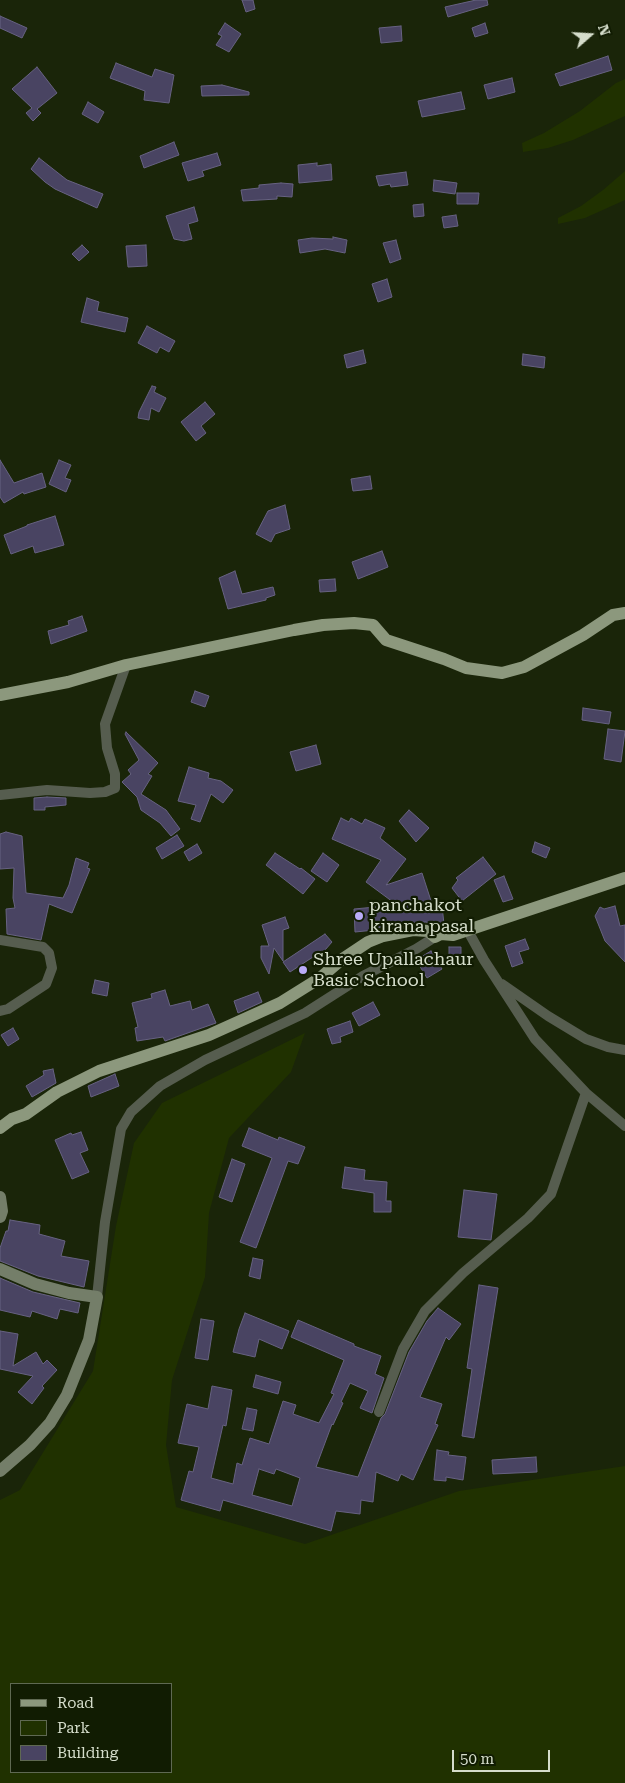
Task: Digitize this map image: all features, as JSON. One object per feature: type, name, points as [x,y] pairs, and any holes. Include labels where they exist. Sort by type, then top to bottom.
[{"type":"main road","points":[[0,695],[68,682],[126,665],[323,624],[354,623],[373,625],[386,640],[437,656],[466,668],[502,673],[524,667],[583,635],[613,615],[625,613]]},
{"type":"main road","points":[[0,1128],[26,1114],[57,1092],[99,1071],[209,1035],[280,1004],[320,978],[341,960],[368,942],[383,936],[414,930],[428,931],[435,937],[468,931],[625,878]]},
{"type":"main road","points":[[0,1198],[2,1210],[0,1217]]},
{"type":"main road","points":[[0,1269],[35,1284],[69,1293],[97,1297],[89,1340],[67,1395],[50,1423],[30,1445],[0,1471]]},
{"type":"street","points":[[0,795],[47,790],[98,793],[115,788],[115,774],[107,748],[105,724],[126,665]]},
{"type":"street","points":[[468,931],[535,1039],[586,1093],[625,1126]]},
{"type":"street","points":[[97,1297],[105,1222],[121,1129],[131,1112],[160,1086],[206,1060],[305,1013],[363,976],[416,949],[435,937]]},
{"type":"street","points":[[0,940],[43,947],[49,953],[52,968],[46,984],[8,1009],[0,1011]]},
{"type":"street","points":[[497,980],[548,1016],[586,1039],[608,1047],[625,1050]]},
{"type":"street","points":[[379,1412],[403,1349],[425,1311],[463,1273],[528,1218],[551,1194],[586,1093]]},
{"type":"green space","points":[[625,79],[625,116],[573,140],[548,148],[523,152],[522,143],[544,133],[580,111],[616,83]]},
{"type":"green space","points":[[625,171],[625,200],[585,218],[558,224],[558,218],[581,206]]},
{"type":"green space","points":[[305,1033],[291,1072],[229,1138],[209,1213],[205,1277],[172,1380],[166,1445],[176,1507],[305,1544],[459,1491],[625,1466],[625,1783],[0,1783],[0,1500],[20,1490],[93,1371],[116,1226],[134,1143],[162,1103]]},
{"type":"building","points":[[242,0],[253,0],[255,9],[246,12]]},
{"type":"building","points":[[476,0],[487,0],[488,5],[448,17],[445,7]]},
{"type":"building","points":[[0,16],[27,28],[22,38],[0,28]]},
{"type":"building","points":[[225,23],[241,34],[229,52],[216,45],[222,36],[218,34]]},
{"type":"building","points":[[485,23],[488,33],[475,37],[472,28]]},
{"type":"building","points":[[401,26],[402,41],[381,43],[379,28]]},
{"type":"building","points":[[608,56],[612,70],[560,86],[555,74]]},
{"type":"building","points":[[116,63],[152,77],[155,69],[174,75],[169,103],[144,100],[145,91],[110,78]]},
{"type":"building","points":[[37,67],[57,93],[37,109],[41,113],[33,121],[26,113],[32,108],[12,89]]},
{"type":"building","points":[[512,78],[515,92],[488,99],[484,85]]},
{"type":"building","points":[[222,85],[249,92],[249,95],[202,96],[201,86]]},
{"type":"building","points":[[461,92],[465,109],[422,117],[418,101]]},
{"type":"building","points":[[88,102],[104,112],[98,123],[82,114]]},
{"type":"building","points":[[174,142],[179,155],[144,168],[140,156]]},
{"type":"building","points":[[217,153],[221,165],[202,171],[204,176],[188,181],[182,163]]},
{"type":"building","points":[[39,158],[67,180],[103,194],[97,208],[55,189],[45,182],[31,169]]},
{"type":"building","points":[[317,163],[317,166],[331,164],[332,180],[299,183],[298,165]]},
{"type":"building","points":[[406,172],[408,185],[391,187],[390,184],[379,186],[376,176]]},
{"type":"building","points":[[434,180],[457,183],[455,194],[433,191]]},
{"type":"building","points":[[293,184],[292,197],[277,196],[277,199],[243,201],[241,190],[259,188],[259,185]]},
{"type":"building","points":[[457,193],[479,193],[478,204],[457,204]]},
{"type":"building","points":[[423,204],[424,216],[414,217],[413,205]]},
{"type":"building","points":[[194,207],[198,221],[188,224],[192,239],[184,241],[174,239],[166,216]]},
{"type":"building","points":[[456,215],[458,226],[444,228],[442,217]]},
{"type":"building","points":[[333,237],[347,240],[345,253],[325,249],[300,253],[298,240],[312,238],[333,239]]},
{"type":"building","points":[[396,240],[401,259],[390,263],[383,243]]},
{"type":"building","points":[[82,245],[89,252],[79,261],[72,254]]},
{"type":"building","points":[[146,245],[147,266],[128,267],[126,246]]},
{"type":"building","points":[[387,279],[392,297],[378,302],[372,284]]},
{"type":"building","points":[[87,298],[99,302],[97,311],[128,318],[125,332],[81,322]]},
{"type":"building","points":[[147,326],[175,341],[169,352],[160,347],[157,353],[138,343]]},
{"type":"building","points":[[363,350],[366,363],[347,368],[344,355]]},
{"type":"building","points":[[523,354],[545,357],[544,368],[522,365]]},
{"type":"building","points":[[152,386],[156,387],[154,392],[166,398],[159,412],[151,408],[149,420],[138,418],[139,412]]},
{"type":"building","points":[[205,402],[215,414],[201,426],[206,433],[196,441],[181,422]]},
{"type":"building","points":[[0,460],[14,483],[42,473],[46,487],[24,494],[23,492],[4,503],[0,497]]},
{"type":"building","points":[[59,460],[71,465],[65,478],[71,480],[66,492],[49,484]]},
{"type":"building","points":[[370,476],[372,489],[353,491],[351,479]]},
{"type":"building","points":[[285,505],[290,529],[275,534],[271,542],[256,534],[268,511]]},
{"type":"building","points":[[55,516],[64,545],[35,553],[33,546],[11,554],[4,535]]},
{"type":"building","points":[[382,551],[388,567],[358,579],[352,562]]},
{"type":"building","points":[[235,571],[242,594],[273,587],[275,595],[266,598],[266,600],[228,609],[219,578]]},
{"type":"building","points":[[335,579],[336,591],[320,592],[319,580]]},
{"type":"building","points":[[82,616],[87,631],[51,644],[48,631],[69,625],[68,621]]},
{"type":"building","points":[[195,691],[209,696],[205,707],[191,702]]},
{"type":"building","points":[[583,708],[611,712],[609,724],[582,720]]},
{"type":"building","points":[[608,729],[625,731],[621,762],[604,759]]},
{"type":"building","points":[[126,732],[158,763],[148,774],[152,776],[141,794],[166,810],[180,829],[171,836],[160,823],[141,810],[137,797],[122,782],[131,774],[128,770],[139,760],[125,734]]},
{"type":"building","points":[[316,745],[321,764],[296,771],[290,752]]},
{"type":"building","points":[[189,767],[209,773],[208,778],[221,781],[233,790],[223,803],[211,794],[200,822],[191,819],[196,805],[178,801]]},
{"type":"building","points":[[34,798],[66,798],[66,805],[45,807],[45,810],[34,810]]},
{"type":"building","points":[[409,810],[429,828],[416,842],[399,821]]},
{"type":"building","points":[[341,818],[349,822],[351,818],[362,824],[365,819],[385,828],[380,838],[406,859],[386,885],[422,873],[433,907],[442,906],[444,924],[434,925],[426,922],[403,923],[376,928],[375,930],[355,932],[354,909],[397,905],[366,882],[381,860],[332,839]]},
{"type":"building","points":[[6,832],[22,836],[26,893],[63,898],[69,885],[76,858],[89,863],[87,868],[90,869],[72,913],[49,904],[41,940],[7,934],[6,909],[15,908],[13,898],[14,868],[0,869],[0,834]]},
{"type":"building","points":[[177,835],[184,846],[162,859],[156,848]]},
{"type":"building","points":[[535,842],[550,848],[546,858],[532,852]]},
{"type":"building","points":[[197,844],[202,853],[189,861],[184,852]]},
{"type":"building","points":[[275,853],[301,868],[315,879],[303,894],[266,865]]},
{"type":"building","points":[[323,853],[339,865],[327,882],[311,871]]},
{"type":"building","points":[[483,857],[496,874],[462,901],[452,888],[458,880],[456,878]]},
{"type":"building","points":[[504,876],[513,899],[503,902],[494,880]]},
{"type":"building","points":[[615,906],[620,926],[625,925],[625,962],[605,941],[595,916],[600,907],[604,909]]},
{"type":"building","points":[[285,917],[289,928],[283,930],[283,961],[274,948],[269,974],[261,958],[261,946],[269,946],[262,925]]},
{"type":"building","points":[[325,934],[332,942],[325,950],[332,957],[324,964],[316,955],[290,972],[283,962]]},
{"type":"building","points":[[525,939],[529,949],[519,952],[523,963],[512,967],[505,946]]},
{"type":"building","points":[[449,947],[461,947],[461,965],[449,966]]},
{"type":"building","points":[[431,951],[442,969],[427,978],[416,960]]},
{"type":"building","points":[[95,980],[109,983],[107,996],[92,993]]},
{"type":"building","points":[[165,990],[170,1006],[190,1001],[192,1010],[208,1004],[216,1023],[165,1041],[163,1037],[137,1041],[135,1028],[138,1027],[132,1003],[152,998],[151,994]]},
{"type":"building","points":[[258,992],[262,1002],[238,1013],[234,1001]]},
{"type":"building","points":[[373,1002],[380,1015],[359,1026],[352,1013]]},
{"type":"building","points":[[350,1021],[353,1032],[340,1037],[341,1042],[332,1044],[327,1029]]},
{"type":"building","points":[[13,1028],[19,1039],[8,1046],[1,1035]]},
{"type":"building","points":[[53,1069],[56,1083],[32,1097],[26,1086],[44,1075],[43,1071]]},
{"type":"building","points":[[115,1074],[119,1086],[91,1097],[88,1086]]},
{"type":"building","points":[[249,1128],[278,1140],[279,1137],[305,1147],[298,1164],[288,1161],[256,1248],[240,1242],[272,1158],[242,1146]]},
{"type":"building","points":[[81,1132],[88,1150],[80,1153],[89,1172],[72,1179],[55,1140],[71,1133],[72,1135]]},
{"type":"building","points":[[232,1159],[245,1164],[232,1202],[219,1197]]},
{"type":"building","points":[[345,1167],[365,1170],[364,1180],[387,1182],[386,1201],[391,1201],[391,1212],[374,1212],[374,1193],[342,1188]]},
{"type":"building","points":[[464,1190],[497,1194],[491,1240],[458,1237]]},
{"type":"building","points":[[10,1220],[40,1225],[39,1234],[65,1241],[61,1256],[89,1261],[84,1287],[38,1276],[0,1261],[0,1248],[6,1231],[8,1231]]},
{"type":"building","points":[[253,1258],[263,1260],[260,1279],[249,1276]]},
{"type":"building","points":[[0,1278],[33,1292],[80,1303],[78,1313],[60,1309],[57,1319],[32,1311],[30,1317],[0,1310]]},
{"type":"building","points":[[479,1285],[498,1288],[474,1438],[462,1436],[472,1369],[467,1368]]},
{"type":"building","points":[[438,1308],[461,1324],[449,1340],[446,1337],[420,1397],[442,1404],[435,1424],[438,1425],[413,1480],[401,1474],[398,1481],[376,1472],[373,1502],[361,1500],[360,1514],[336,1511],[331,1531],[223,1500],[220,1511],[181,1500],[189,1471],[193,1472],[199,1447],[178,1443],[187,1404],[208,1409],[212,1386],[232,1390],[226,1426],[223,1425],[211,1478],[233,1484],[237,1463],[242,1465],[250,1438],[269,1444],[283,1401],[296,1405],[293,1414],[319,1423],[334,1394],[331,1393],[344,1360],[291,1337],[298,1320],[354,1344],[354,1346],[381,1356],[375,1374],[384,1378],[372,1413],[360,1408],[368,1391],[350,1383],[316,1467],[358,1477],[409,1352],[427,1321]],"holes":[[[259,1469],[274,1474],[276,1469],[300,1478],[292,1506],[252,1495]]]},
{"type":"building","points":[[245,1313],[289,1331],[282,1349],[259,1339],[255,1357],[233,1352]]},
{"type":"building","points":[[201,1319],[214,1321],[208,1360],[195,1358]]},
{"type":"building","points":[[0,1331],[18,1334],[13,1366],[36,1352],[43,1364],[47,1360],[57,1370],[42,1386],[44,1388],[32,1404],[18,1392],[33,1376],[0,1369]]},
{"type":"building","points":[[256,1375],[281,1382],[278,1394],[253,1387]]},
{"type":"building","points":[[247,1408],[257,1410],[253,1431],[242,1429]]},
{"type":"building","points":[[437,1450],[449,1452],[448,1455],[466,1457],[463,1480],[446,1477],[446,1481],[434,1480]]},
{"type":"building","points":[[536,1457],[537,1472],[493,1474],[492,1460]]},
{"type":"place","name":"panchakot kirana pasal","points":[[359,916]]},
{"type":"place","name":"Shree Upallachaur Basic School","points":[[303,970]]}]
